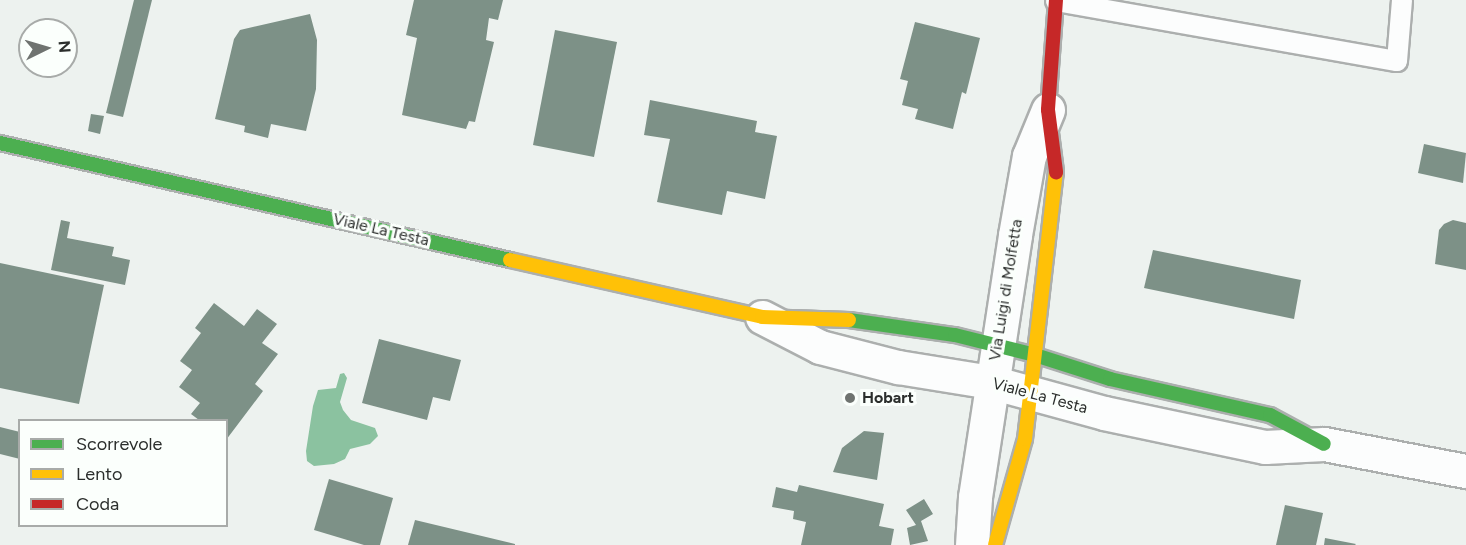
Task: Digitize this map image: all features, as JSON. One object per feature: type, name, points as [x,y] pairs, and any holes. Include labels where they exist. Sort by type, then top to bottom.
[{"type":"street","name":"Via Luigi di Molfetta","points":[[995,545],[1025,439],[1057,166],[1048,110],[1056,1]]},
{"type":"street","name":"Via Luigi di Molfetta","points":[[972,545],[975,497],[996,346],[1029,156],[1048,110]]},
{"type":"street","name":"Viale La Testa","points":[[0,143],[762,317],[843,319],[955,335],[1035,355],[1110,379],[1270,415],[1324,444]]},
{"type":"street","name":"Viale La Testa","points":[[762,317],[820,347],[898,367],[991,382],[1104,413],[1265,447],[1324,444],[1466,471]]},
{"type":"lane","points":[[1056,1],[1396,61],[1402,0]]},
{"type":"shaded area","points":[[344,373],[347,378],[340,402],[343,410],[351,420],[375,428],[378,436],[370,444],[350,449],[345,459],[334,464],[314,466],[307,461],[306,451],[313,406],[318,390],[336,388],[340,374]]},
{"type":"building","points":[[134,0],[152,0],[123,117],[106,113]]},
{"type":"building","points":[[414,0],[503,0],[498,20],[489,18],[486,40],[494,42],[475,122],[469,121],[466,129],[402,115],[417,38],[406,35]]},
{"type":"building","points":[[310,14],[317,40],[316,89],[306,131],[271,124],[268,138],[244,132],[245,126],[215,119],[234,39],[240,30]]},
{"type":"building","points":[[915,22],[980,38],[966,94],[962,92],[953,129],[915,119],[918,109],[902,105],[908,81],[900,79]]},
{"type":"building","points":[[555,30],[617,42],[594,157],[533,145]]},
{"type":"building","points":[[650,100],[757,121],[755,132],[777,136],[765,199],[727,191],[722,215],[657,202],[670,139],[644,135]]},
{"type":"building","points":[[91,114],[104,116],[100,134],[88,131]]},
{"type":"building","points":[[1424,144],[1466,153],[1463,183],[1418,173]]},
{"type":"building","points":[[61,220],[70,222],[67,238],[114,247],[112,256],[130,260],[125,285],[51,270]]},
{"type":"building","points":[[1453,220],[1466,223],[1466,270],[1435,264],[1439,230],[1444,224]]},
{"type":"building","points":[[1153,250],[1301,280],[1294,319],[1144,288]]},
{"type":"building","points":[[0,263],[104,285],[79,404],[0,388]]},
{"type":"building","points":[[214,303],[244,326],[257,309],[277,324],[262,343],[278,354],[255,384],[263,391],[228,437],[228,419],[198,419],[191,414],[200,403],[179,387],[192,370],[180,361],[201,333],[195,328]]},
{"type":"building","points":[[379,339],[461,360],[450,401],[433,397],[427,420],[362,403]]},
{"type":"building","points":[[0,427],[18,432],[18,458],[0,454]]},
{"type":"building","points":[[864,431],[884,433],[877,480],[833,472],[842,448]]},
{"type":"building","points":[[329,479],[393,498],[380,545],[364,545],[314,530]]},
{"type":"building","points":[[799,485],[884,504],[879,526],[894,529],[891,545],[801,545],[806,522],[793,519],[794,511],[772,507],[776,487],[797,492]]},
{"type":"building","points":[[924,499],[933,514],[921,521],[928,541],[910,545],[907,528],[916,525],[906,510]]},
{"type":"building","points":[[1285,505],[1323,513],[1316,545],[1276,545]]},
{"type":"building","points":[[415,520],[515,544],[515,545],[408,545]]},
{"type":"building","points":[[1325,538],[1356,544],[1324,545]]},
{"type":"traffic: fast","points":[[0,143],[510,260]]},
{"type":"traffic: fast","points":[[849,320],[955,335],[1035,355],[1110,379],[1270,415],[1324,444]]},
{"type":"traffic: slow","points":[[995,545],[1025,439],[1056,172]]},
{"type":"traffic: slow","points":[[510,260],[762,317],[849,320]]},
{"type":"traffic: jam","points":[[1056,0],[1048,110],[1056,172]]},
{"type":"place","name":"Hobart","points":[[850,398]]}]
